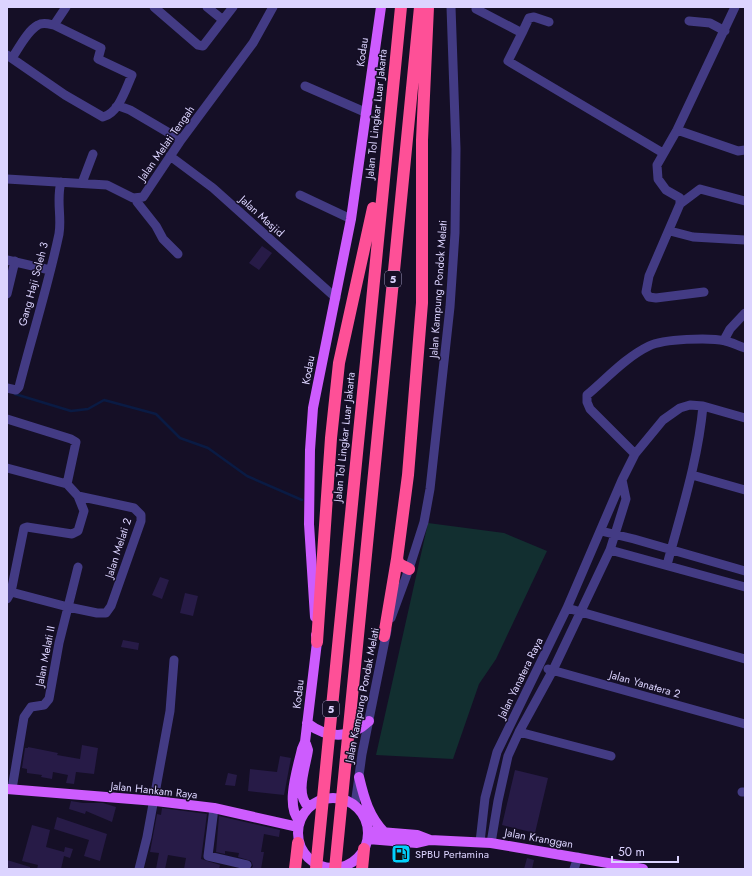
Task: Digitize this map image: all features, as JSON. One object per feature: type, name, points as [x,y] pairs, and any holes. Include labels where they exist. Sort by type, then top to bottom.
[{"type":"highway","name":"Jalan Tol Lingkar Luar Jakarta","points":[[316,869],[346,549],[401,7]]},
{"type":"highway","name":"5","points":[[335,869],[420,7]]},
{"type":"highway","points":[[384,636],[397,560],[408,475],[422,303],[422,140],[428,7]]},
{"type":"highway","points":[[317,642],[331,438],[339,363],[385,154]]},
{"type":"highway","points":[[397,560],[400,564],[409,569]]},
{"type":"highway","points":[[362,869],[367,840]]},
{"type":"highway","points":[[296,869],[298,843]]},
{"type":"highway","points":[[296,869],[305,856]]},
{"type":"main road","name":"Kodau","points":[[298,824],[292,806],[304,755],[317,642],[310,557],[310,450],[317,382],[336,298],[351,219],[381,7]]},
{"type":"main road","points":[[307,723],[323,732],[342,734],[360,729],[369,720]]},
{"type":"main road","name":"Kodau","points":[[301,771],[302,797],[303,801],[309,806]]},
{"type":"main road","points":[[360,773],[367,808],[377,825],[385,832]]},
{"type":"main road","name":"Jalan Hankam Raya","points":[[10,789],[154,801],[214,808],[298,824]]},
{"type":"main road","points":[[330,797],[344,799],[355,805],[364,817],[367,840],[352,863],[333,869],[321,867],[305,856],[298,843],[298,824],[309,806],[318,800],[330,797]]},
{"type":"main road","name":"Jalan Kranggan","points":[[367,840],[385,832],[417,836],[430,840],[491,843],[643,869]]},
{"type":"main road","name":"Jalan Kranggan","points":[[367,840],[417,843],[430,840]]},
{"type":"street","points":[[54,25],[66,7]]},
{"type":"street","points":[[154,7],[198,45],[202,46],[233,7]]},
{"type":"street","points":[[208,7],[224,20]]},
{"type":"street","name":"Jalan Melati Tengah","points":[[137,200],[143,197],[181,140],[253,43],[273,7]]},
{"type":"street","name":"Jalan Kampung Pondok Melati","points":[[409,569],[424,522],[430,489],[450,307],[455,233],[456,149],[451,7]]},
{"type":"street","points":[[477,7],[476,9],[522,33]]},
{"type":"street","points":[[704,292],[656,298],[649,297],[646,292],[649,276],[670,231],[680,204],[680,198],[666,190],[658,179],[657,165],[677,130],[735,7]]},
{"type":"street","points":[[549,22],[534,17],[529,18],[506,64],[663,153]]},
{"type":"street","points":[[689,21],[710,23],[725,31]]},
{"type":"street","points":[[37,25],[54,25],[101,48],[98,59],[132,75],[116,107],[111,114],[103,117],[65,95],[9,57],[37,25]]},
{"type":"street","points":[[305,86],[367,113]]},
{"type":"street","points":[[116,107],[119,106],[130,110],[181,140]]},
{"type":"street","points":[[677,130],[738,151],[745,150]]},
{"type":"street","points":[[82,183],[93,154]]},
{"type":"street","name":"Jalan Masjid","points":[[170,156],[212,188],[336,298]]},
{"type":"street","points":[[7,180],[82,183],[107,186],[137,200],[156,226],[163,239],[178,254]]},
{"type":"street","name":"Gang Haji Soleh 3","points":[[7,388],[17,389],[50,270],[59,230],[58,191],[61,182]]},
{"type":"street","points":[[680,204],[700,189],[745,201]]},
{"type":"street","points":[[300,195],[351,219]]},
{"type":"street","points":[[670,231],[692,237],[745,240]]},
{"type":"street","points":[[7,294],[11,260],[50,270]]},
{"type":"street","points":[[724,340],[730,329],[745,313]]},
{"type":"street","points":[[635,454],[590,409],[587,402],[587,395],[628,360],[649,346],[672,341],[724,340],[745,348]]},
{"type":"street","name":"Jalan Yanatera Raya","points":[[480,842],[488,785],[497,752],[567,608],[622,480],[635,454],[672,413],[690,405],[703,406]]},
{"type":"street","points":[[667,565],[692,475],[701,433],[703,406],[745,418]]},
{"type":"street","points":[[7,419],[71,439],[76,442],[67,484]]},
{"type":"street","points":[[7,468],[67,484],[78,496],[84,511],[78,531],[72,534],[27,527],[24,528],[9,595],[68,606],[78,567]]},
{"type":"street","points":[[692,475],[745,490]]},
{"type":"street","name":"Jalan Yanatera Raya","points":[[491,843],[500,788],[508,756],[581,612],[610,550],[616,535],[626,499],[622,480]]},
{"type":"street","name":"Jalan Melati 2","points":[[68,606],[98,613],[106,613],[111,606],[141,521],[141,515],[134,508],[78,496]]},
{"type":"street","points":[[600,531],[671,549],[745,571]]},
{"type":"street","points":[[610,550],[745,587]]},
{"type":"street","name":"Jalan Kampung Pondak Melati","points":[[355,805],[362,754],[384,636],[409,569]]},
{"type":"street","name":"Jalan Melati II","points":[[10,789],[24,717],[31,707],[44,705],[48,702],[68,606]]},
{"type":"street","points":[[567,608],[745,658]]},
{"type":"street","points":[[140,869],[170,711],[174,660]]},
{"type":"street","name":"Jalan Yanatera 2","points":[[539,667],[745,724]]},
{"type":"street","points":[[519,732],[611,756]]},
{"type":"street","points":[[488,785],[500,788]]},
{"type":"street","points":[[214,808],[207,855],[228,865],[247,865]]},
{"type":"street","points":[[574,869],[578,857]]},
{"type":"green space","points":[[428,523],[504,533],[547,551],[496,659],[479,684],[453,759],[376,755]]},
{"type":"building","points":[[262,246],[272,253],[259,270],[249,263]]},
{"type":"building","points":[[160,577],[169,580],[162,599],[152,595]]},
{"type":"building","points":[[185,593],[198,596],[193,616],[180,613]]},
{"type":"building","points":[[123,640],[139,643],[138,650],[121,647]]},
{"type":"building","points":[[82,745],[98,748],[94,774],[76,772],[74,784],[66,783],[68,775],[53,772],[52,779],[41,777],[42,775],[27,773],[27,769],[22,768],[25,748],[28,747],[58,753],[57,755],[80,759]]},
{"type":"building","points":[[280,756],[291,758],[284,795],[248,791],[250,769],[277,772]]},
{"type":"building","points":[[515,770],[548,778],[535,833],[502,825]]},
{"type":"building","points":[[228,773],[237,775],[235,786],[225,785]]},
{"type":"building","points":[[71,801],[83,803],[103,803],[116,807],[112,822],[86,811],[85,814],[69,809]]},
{"type":"building","points":[[162,808],[207,814],[201,859],[220,865],[219,869],[184,869],[186,858],[168,855],[165,869],[156,869],[159,853],[150,852],[157,814],[161,815]]},
{"type":"building","points":[[219,816],[280,830],[279,837],[264,834],[261,852],[264,852],[261,869],[251,869],[253,866],[251,861],[238,857],[239,853],[225,851],[225,854],[216,852]]},
{"type":"building","points":[[57,817],[107,834],[100,861],[84,856],[89,840],[54,829]]},
{"type":"building","points":[[32,825],[50,830],[46,847],[64,852],[65,847],[73,849],[70,858],[64,856],[61,869],[37,869],[38,865],[22,861]]},
{"type":"building","points":[[527,858],[534,860],[532,869],[524,869]]},
{"type":"building","points":[[7,860],[30,867],[30,869],[7,869]]},
{"type":"waterway","points":[[15,394],[71,411],[88,409],[104,400],[156,414],[180,438],[208,448],[247,476],[302,500]]},
{"type":"place","name":"SPBU Pertamina","points":[[401,854]]}]
